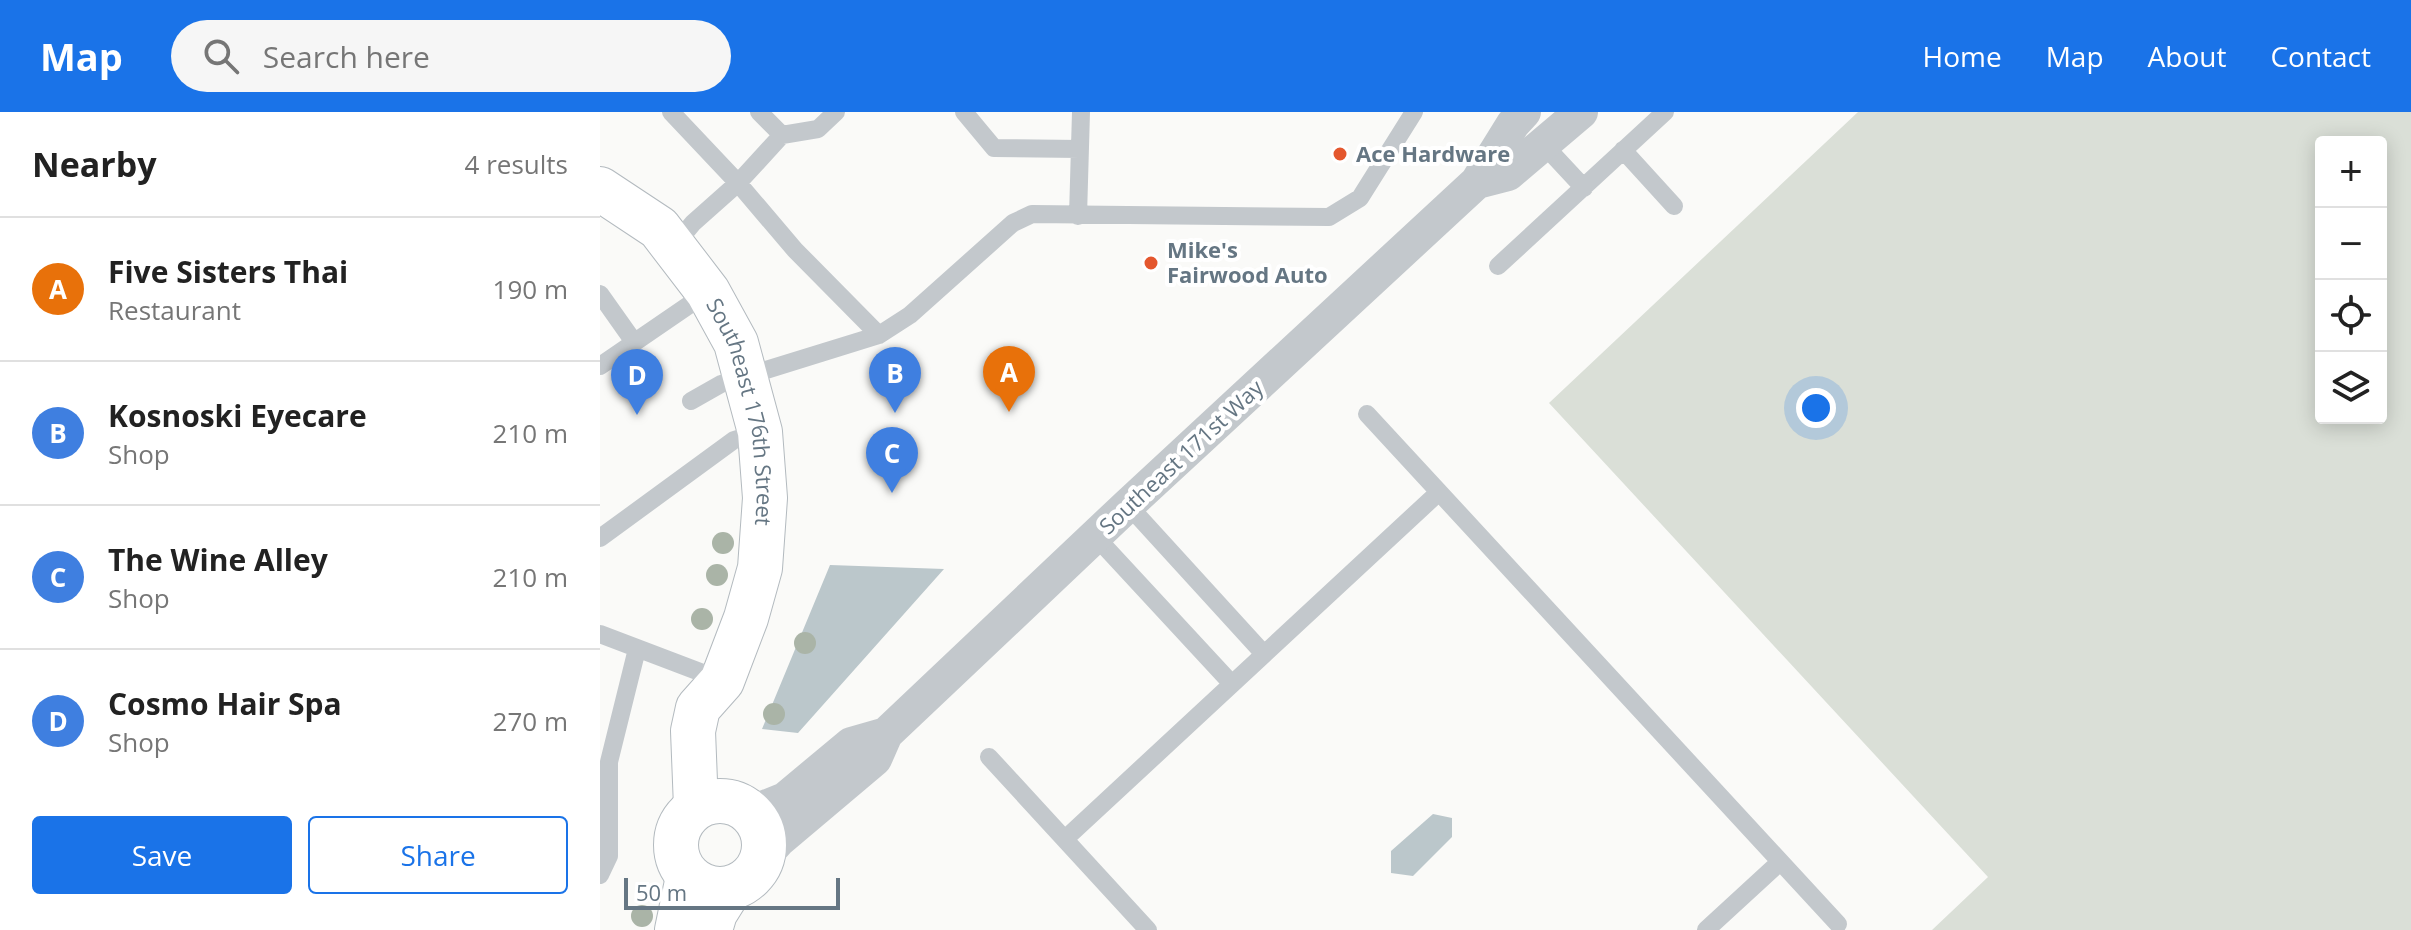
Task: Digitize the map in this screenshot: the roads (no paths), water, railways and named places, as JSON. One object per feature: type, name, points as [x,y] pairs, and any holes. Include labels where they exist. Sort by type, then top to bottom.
[{"type":"street","name":"Southeast 171st Way","points":[[762,859],[779,840],[875,759],[886,734],[1095,536],[1477,182],[1513,124],[1524,112]]},
{"type":"street","name":"Southeast 171st Way","points":[[1477,182],[1508,174],[1581,112]]},
{"type":"street","name":"Southeast 176th Street","points":[[600,189],[659,228],[674,246],[708,292],[736,343],[747,376],[760,432],[765,498],[760,568],[746,618],[722,681],[698,708],[693,731],[725,807],[761,829],[764,844],[762,859]]},
{"type":"street","name":"Southeast 171st Way","points":[[725,807],[785,799],[851,744],[886,734]]},
{"type":"street","points":[[725,807],[686,816],[675,840],[680,866],[688,877],[701,885],[715,890],[730,889],[744,883],[762,859]]},
{"type":"street","points":[[677,930],[688,877]]},
{"type":"street","points":[[710,930],[715,913],[730,889]]},
{"type":"lane","points":[[671,112],[795,250],[879,335]]},
{"type":"lane","points":[[759,112],[782,135]]},
{"type":"lane","points":[[674,246],[693,223],[738,183],[782,135],[818,129],[836,112]]},
{"type":"lane","points":[[964,112],[994,148],[1080,149]]},
{"type":"lane","points":[[1078,216],[1081,112]]},
{"type":"lane","points":[[691,401],[710,388],[879,335],[910,315],[1013,223],[1032,214],[1329,217],[1360,198],[1414,112]]},
{"type":"lane","points":[[1498,266],[1665,112]]},
{"type":"lane","points":[[1544,145],[1584,188]]},
{"type":"lane","points":[[1623,150],[1674,206]]},
{"type":"lane","points":[[600,366],[708,292]]},
{"type":"lane","points":[[600,294],[634,342]]},
{"type":"lane","points":[[1367,414],[1838,924]]},
{"type":"lane","points":[[600,538],[734,440],[760,432]]},
{"type":"lane","points":[[1065,839],[1439,492]]},
{"type":"lane","points":[[1128,505],[1264,654]]},
{"type":"lane","points":[[1095,536],[1232,684]]},
{"type":"lane","points":[[600,634],[722,681]]},
{"type":"lane","points":[[600,875],[609,856],[609,762],[637,649]]},
{"type":"lane","points":[[989,757],[1148,930]]},
{"type":"lane","points":[[1706,930],[1780,862]]},
{"type":"place","name":"Ace Hardware","points":[[1340,154]]},
{"type":"place","name":"Mike's Fairwood Auto","points":[[1151,263]]},
{"type":"place","name":"Five Sisters Thai","points":[[1009,412]]},
{"type":"place","name":"Kosnoski Eyecare","points":[[895,413]]},
{"type":"place","name":"Cosmo Hair Spa","points":[[637,415]]},
{"type":"place","name":"The Wine Alley","points":[[892,493]]}]
